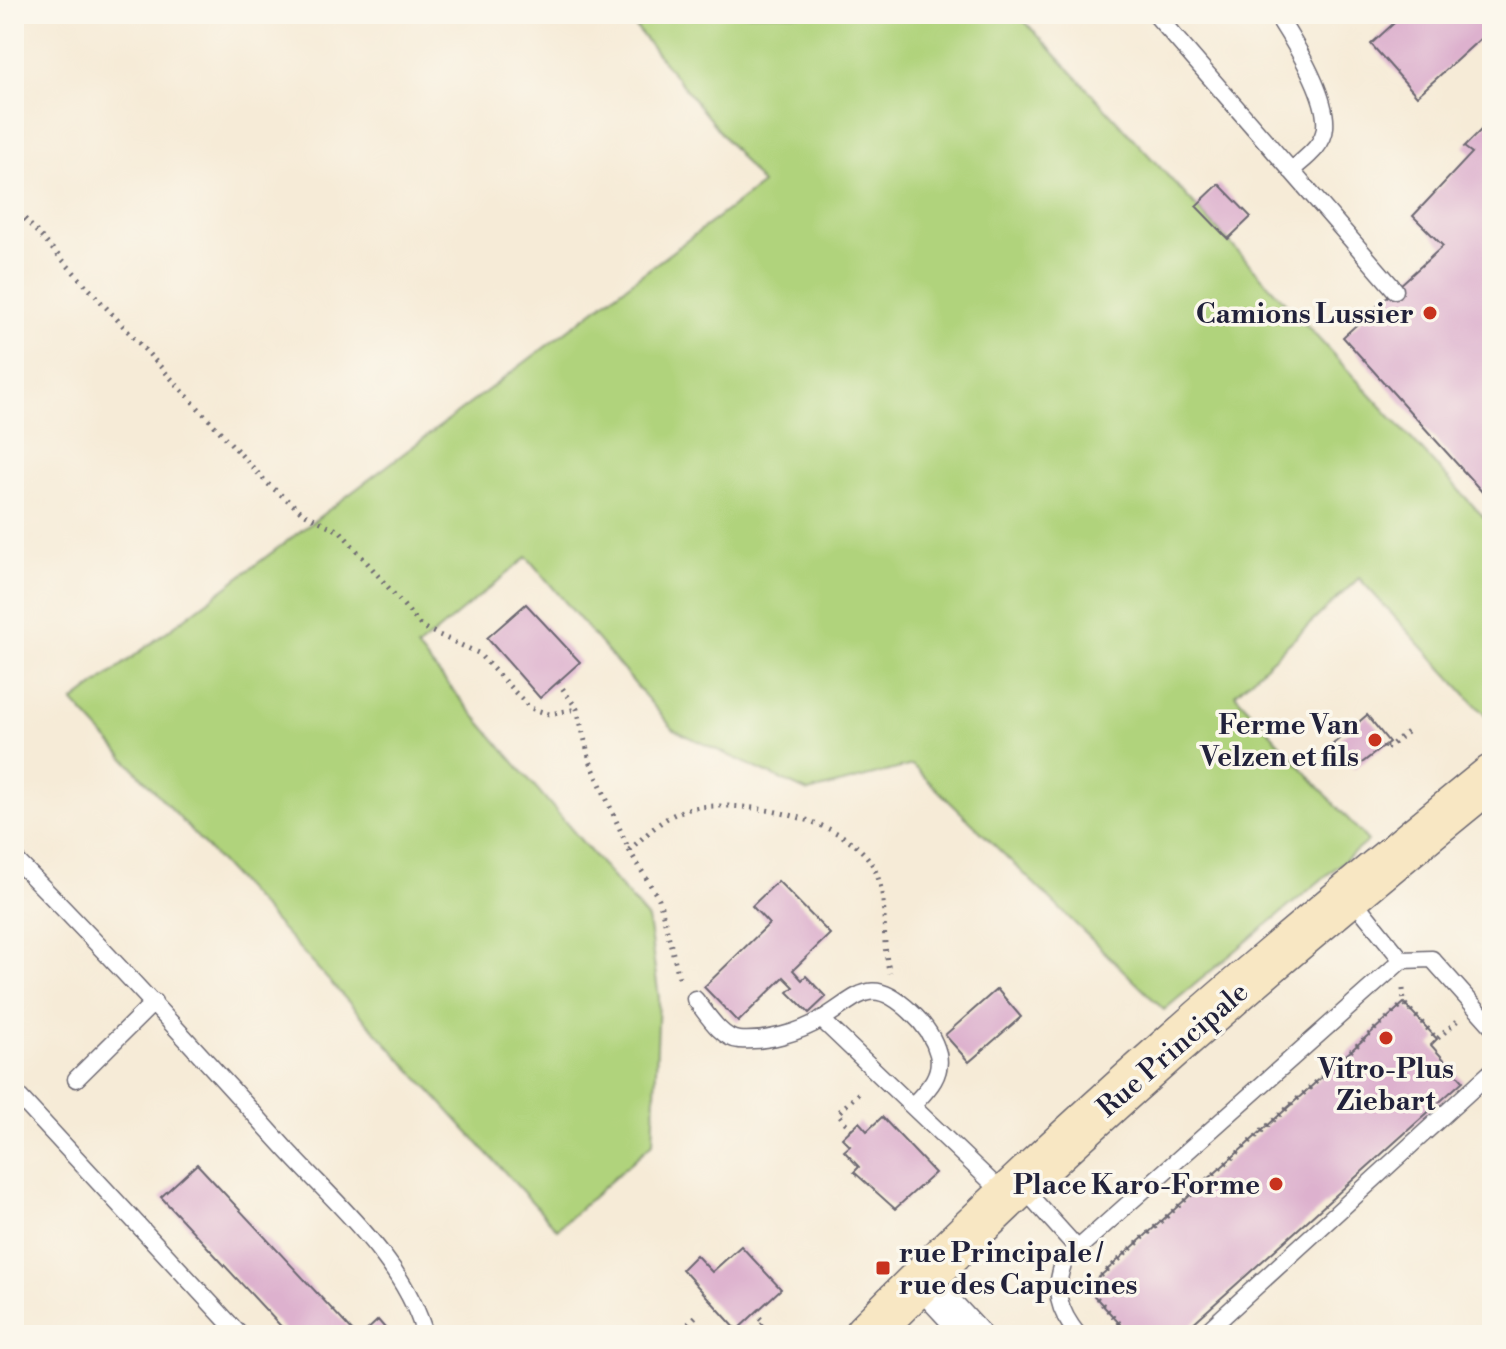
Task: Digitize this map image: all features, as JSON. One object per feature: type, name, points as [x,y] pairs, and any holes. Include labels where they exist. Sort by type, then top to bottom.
[{"type":"main road","name":"Rue Principale","points":[[866,1335],[1013,1191],[1349,895],[1492,777]]},
{"type":"street","points":[[921,1279],[973,1335]]},
{"type":"lane","points":[[1155,14],[1395,290]]},
{"type":"lane","points":[[1276,14],[1295,43],[1321,102],[1325,127],[1315,149],[1291,171]]},
{"type":"lane","points":[[14,858],[154,1002],[394,1271],[411,1299],[425,1335]]},
{"type":"lane","points":[[1349,895],[1402,960]]},
{"type":"lane","points":[[1078,1335],[1062,1312],[1057,1287],[1064,1261],[1402,960],[1432,959],[1492,1026]]},
{"type":"lane","points":[[695,999],[715,1010],[724,1033],[739,1040],[795,1032],[862,992],[887,993],[919,1020],[939,1057],[938,1073],[912,1106]]},
{"type":"lane","points":[[76,1079],[154,1002]]},
{"type":"lane","points":[[821,1019],[912,1106],[1077,1248]]},
{"type":"lane","points":[[1203,1335],[1492,1071]]},
{"type":"lane","points":[[14,1091],[240,1335]]},
{"type":"path","points":[[14,207],[268,484],[303,513],[341,532],[422,627],[478,653],[530,708],[549,714],[577,709]]},
{"type":"path","points":[[558,682],[577,709],[590,761],[629,850],[659,899],[676,971],[695,999]]},
{"type":"path","points":[[1382,747],[1384,751],[1408,731]]},
{"type":"path","points":[[629,850],[665,818],[690,809],[733,806],[805,818],[831,830],[870,861],[880,882],[885,956],[899,1001]]},
{"type":"path","points":[[1130,1335],[1087,1288],[1404,1003],[1437,1039]]},
{"type":"path","points":[[851,1130],[838,1113],[878,1074]]},
{"type":"path","points":[[749,1335],[764,1322],[755,1313]]},
{"type":"path","points":[[677,1335],[698,1314]]},
{"type":"path","points":[[1105,1335],[1119,1323]]},
{"type":"green space","points":[[625,14],[1018,14],[1492,526],[1492,723],[1359,578],[1235,694],[1368,841],[1164,1010],[912,765],[808,792],[674,730],[527,557],[417,648],[648,919],[659,998],[653,1143],[557,1229],[73,702],[762,184]]},
{"type":"building","points":[[1404,14],[1492,14],[1492,32],[1490,30],[1417,96],[1371,44]]},
{"type":"building","name":"Camions Lussier","points":[[1492,119],[1492,487],[1484,494],[1343,337],[1443,246],[1413,216],[1472,153],[1464,147]]},
{"type":"building","points":[[1219,184],[1251,217],[1228,239],[1196,206]]},
{"type":"building","points":[[526,604],[580,662],[540,698],[487,638]]},
{"type":"building","points":[[1367,715],[1389,742],[1354,769],[1333,744]]},
{"type":"building","points":[[778,881],[830,934],[793,970],[802,980],[806,976],[826,997],[809,1013],[788,992],[794,987],[784,977],[738,1022],[704,987],[769,924],[752,906]]},
{"type":"building","points":[[997,989],[1021,1017],[969,1062],[945,1035]]},
{"type":"building","name":"Place Karo-Forme","points":[[1404,1003],[1437,1039],[1431,1045],[1463,1081],[1180,1335],[1130,1335],[1087,1288]]},
{"type":"building","points":[[882,1117],[935,1173],[895,1209],[854,1172],[859,1167],[844,1151],[850,1146],[842,1138],[859,1122],[867,1131]]},
{"type":"building","points":[[197,1164],[356,1335],[289,1335],[161,1197]]},
{"type":"building","points":[[741,1246],[781,1289],[737,1330],[682,1269],[696,1255],[712,1272]]},
{"type":"building","points":[[378,1320],[391,1335],[362,1335]]},
{"type":"place","name":"Camions Lussier","points":[[1430,313]]},
{"type":"place","name":"Ferme Van Velzen et fils","points":[[1375,740]]},
{"type":"place","name":"Vitro-Plus Ziebart","points":[[1386,1038]]},
{"type":"place","name":"Place Karo-Forme","points":[[1276,1184]]},
{"type":"place","name":"rue Principale / rue des Capucines","points":[[883,1268]]}]
